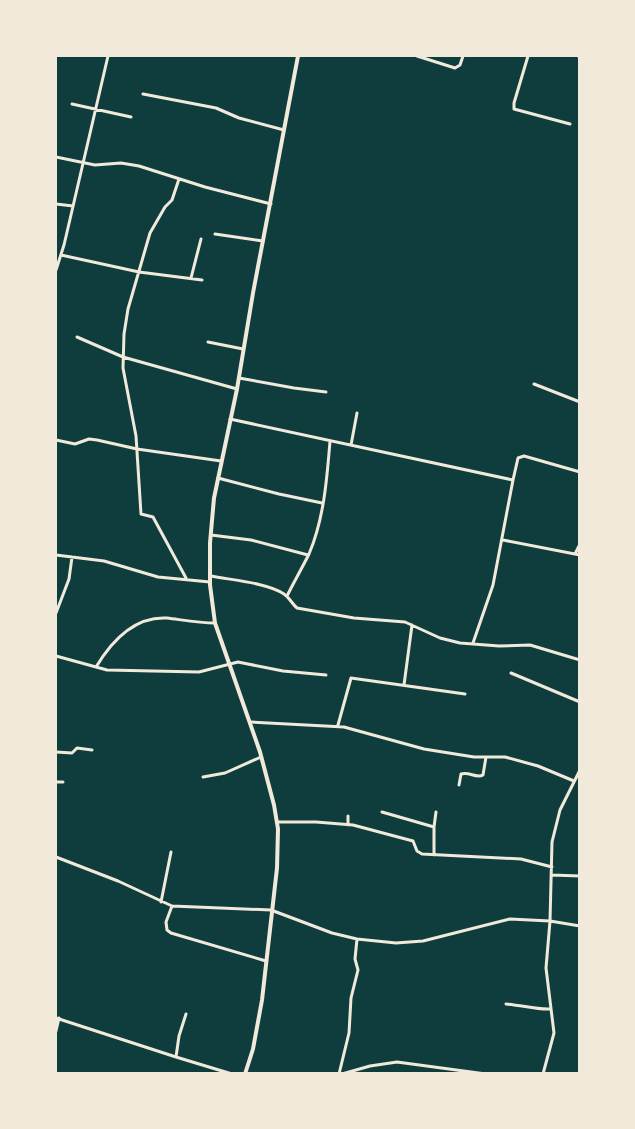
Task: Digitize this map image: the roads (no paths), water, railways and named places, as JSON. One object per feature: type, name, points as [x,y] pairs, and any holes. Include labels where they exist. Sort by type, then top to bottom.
[{"type":"main road","points":[[245,1074],[260,1017],[278,848],[277,822],[261,757],[215,623],[210,582],[211,535],[221,461],[237,389],[298,56]]},
{"type":"street","points":[[56,270],[108,56]]},
{"type":"street","points":[[417,56],[455,68],[460,65],[463,56]]},
{"type":"street","points":[[528,56],[513,103],[514,109],[570,124]]},
{"type":"street","points":[[143,94],[216,108],[238,118],[284,130]]},
{"type":"street","points":[[72,104],[130,117]]},
{"type":"street","points":[[56,157],[95,165],[121,163],[140,166],[271,204]]},
{"type":"street","points":[[179,179],[172,201],[165,207],[150,233],[127,315],[123,357],[137,449],[141,514],[153,517],[186,578]]},
{"type":"street","points":[[56,204],[73,206]]},
{"type":"street","points":[[215,234],[263,241]]},
{"type":"street","points":[[191,278],[201,239]]},
{"type":"street","points":[[61,255],[139,272],[202,279]]},
{"type":"street","points":[[77,337],[123,357],[237,389]]},
{"type":"street","points":[[208,342],[243,349]]},
{"type":"street","points":[[239,378],[326,392]]},
{"type":"street","points":[[534,384],[579,402]]},
{"type":"street","points":[[351,445],[357,413]]},
{"type":"street","points":[[230,419],[513,480]]},
{"type":"street","points":[[56,440],[75,444],[89,439],[97,440],[137,449],[221,461]]},
{"type":"street","points":[[287,596],[314,540],[326,485],[330,441]]},
{"type":"street","points":[[473,643],[493,585],[519,458],[524,456],[579,472]]},
{"type":"street","points":[[218,478],[322,503]]},
{"type":"street","points":[[211,535],[251,540],[308,555]]},
{"type":"street","points":[[503,540],[577,555],[579,544]]},
{"type":"street","points":[[56,555],[112,563],[158,577],[210,582]]},
{"type":"street","points":[[56,613],[69,579],[72,557]]},
{"type":"street","points":[[211,576],[262,586],[287,596],[297,608],[354,618],[394,620],[412,625],[440,638],[460,643],[499,646],[530,645],[579,660]]},
{"type":"street","points":[[96,668],[108,647],[141,622],[166,618],[215,623]]},
{"type":"street","points":[[404,685],[412,625]]},
{"type":"street","points":[[56,656],[96,668],[131,671],[204,671],[244,662],[283,671],[326,675]]},
{"type":"street","points":[[511,673],[579,702]]},
{"type":"street","points":[[338,725],[351,678],[465,694]]},
{"type":"street","points":[[250,722],[338,725],[424,749],[474,757],[505,757],[538,766],[574,781]]},
{"type":"street","points":[[56,752],[72,753],[77,748],[93,750]]},
{"type":"street","points":[[203,777],[231,771],[261,757]]},
{"type":"street","points":[[459,785],[464,773],[483,775],[486,757]]},
{"type":"street","points":[[543,1074],[554,1033],[546,968],[552,842],[558,817],[579,770]]},
{"type":"street","points":[[56,782],[63,782]]},
{"type":"street","points":[[434,855],[436,812]]},
{"type":"street","points":[[382,813],[434,827]]},
{"type":"street","points":[[348,816],[348,825]]},
{"type":"street","points":[[277,822],[348,825],[413,841],[420,853],[521,859],[552,867]]},
{"type":"street","points":[[161,902],[171,852]]},
{"type":"street","points":[[56,857],[118,881],[172,906],[271,910],[333,933],[357,939],[396,943],[423,941],[500,920],[550,921],[579,926]]},
{"type":"street","points":[[551,875],[579,876]]},
{"type":"street","points":[[172,906],[166,922],[167,930],[171,933],[266,961]]},
{"type":"street","points":[[357,939],[355,959],[358,970],[351,998],[349,1033],[341,1074],[397,1062],[486,1074]]},
{"type":"street","points":[[506,1004],[551,1009]]},
{"type":"street","points":[[176,1057],[179,1036],[186,1014]]},
{"type":"street","points":[[56,1031],[57,1018],[232,1074]]}]
